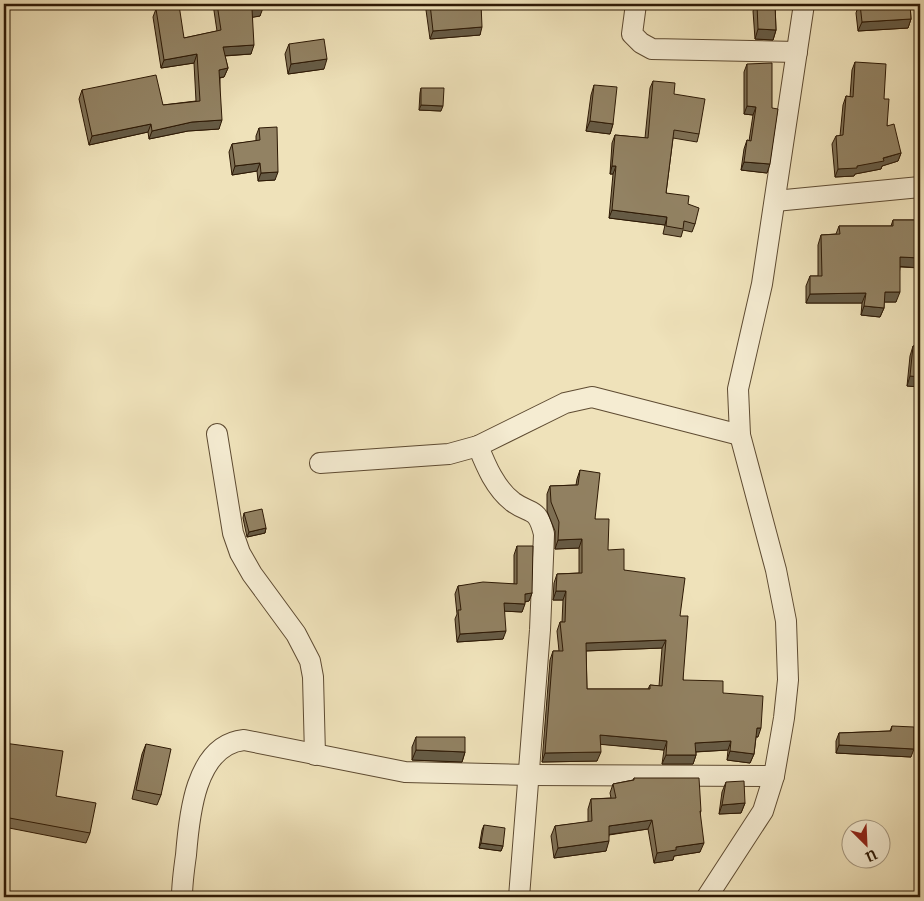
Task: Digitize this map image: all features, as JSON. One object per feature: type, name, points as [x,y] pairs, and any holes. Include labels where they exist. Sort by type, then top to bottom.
[{"type":"street","points":[[636,4],[632,34],[641,43],[652,49],[797,52]]},
{"type":"street","points":[[707,897],[763,811],[774,776],[784,718],[788,680],[786,621],[776,570],[740,435],[738,389],[762,284],[804,4]]},
{"type":"street","points":[[775,201],[920,187]]},
{"type":"street","points":[[320,462],[449,454],[478,446],[565,403],[592,397],[740,435]]},
{"type":"street","points":[[217,434],[232,533],[240,553],[252,574],[296,634],[310,661],[313,677],[315,755]]},
{"type":"street","points":[[478,446],[490,476],[513,502],[533,512],[540,520],[544,534],[540,630],[519,897]]},
{"type":"street","points":[[182,897],[190,812],[206,766],[218,751],[235,741],[244,740],[406,772],[529,775],[774,776]]},
{"type":"building","points":[[217,4],[262,4],[263,8],[252,9],[254,45],[223,47],[228,68],[219,70],[222,120],[192,122],[152,131],[151,124],[92,136],[82,90],[156,75],[163,105],[200,101],[197,54],[164,60],[156,9],[179,5],[184,38],[221,30]]},
{"type":"building","points":[[430,4],[481,4],[482,27],[433,31]]},
{"type":"building","points":[[757,4],[775,4],[776,30],[758,29]]},
{"type":"building","points":[[860,4],[910,4],[911,19],[862,22]]},
{"type":"building","points":[[324,39],[327,59],[291,64],[289,44]]},
{"type":"building","points":[[855,62],[886,64],[884,99],[889,99],[887,126],[894,124],[901,153],[883,158],[884,161],[857,166],[857,168],[838,169],[836,136],[843,135],[846,96],[853,97]]},
{"type":"building","points":[[772,63],[772,108],[778,109],[770,164],[744,162],[747,140],[751,141],[756,107],[747,106],[747,64]]},
{"type":"building","points":[[653,81],[675,83],[674,94],[705,99],[699,134],[674,130],[666,193],[689,196],[688,204],[699,208],[695,224],[684,221],[683,229],[666,226],[667,217],[612,210],[616,166],[612,166],[615,135],[648,138]]},
{"type":"building","points":[[594,85],[617,87],[613,124],[590,121]]},
{"type":"building","points":[[421,88],[444,88],[443,106],[421,105]]},
{"type":"building","points":[[277,127],[278,172],[261,173],[260,163],[235,166],[232,144],[260,140],[259,128]]},
{"type":"building","points":[[919,214],[920,258],[900,257],[900,292],[885,292],[884,308],[864,306],[866,293],[810,294],[810,276],[822,276],[821,235],[840,234],[839,226],[893,226],[893,220],[918,220]]},
{"type":"building","points":[[913,346],[920,346],[920,377],[910,376]]},
{"type":"building","points":[[580,470],[600,473],[595,519],[609,519],[608,550],[624,549],[624,570],[685,578],[680,616],[688,616],[683,680],[723,681],[723,693],[763,696],[761,728],[757,728],[754,754],[730,751],[731,741],[695,743],[696,755],[666,755],[667,741],[600,735],[601,752],[545,753],[553,651],[563,651],[560,622],[565,622],[566,591],[556,591],[557,574],[582,573],[582,539],[558,540],[559,522],[551,502],[550,486],[578,485]],"holes":[[[666,640],[662,686],[650,685],[650,689],[587,689],[586,643]]]},
{"type":"building","points":[[262,509],[266,528],[249,532],[244,513]]},
{"type":"building","points":[[517,546],[533,546],[532,593],[525,594],[525,604],[504,603],[506,631],[460,634],[458,610],[461,610],[458,586],[483,582],[517,584]]},
{"type":"building","points":[[892,726],[914,727],[914,749],[839,745],[839,733],[891,731]]},
{"type":"building","points":[[416,737],[465,737],[465,752],[416,750]]},
{"type":"building","points":[[4,743],[63,751],[56,796],[96,803],[90,833],[4,817]]},
{"type":"building","points":[[146,744],[171,749],[161,795],[136,790]]},
{"type":"building","points":[[634,778],[699,778],[700,811],[704,843],[676,847],[676,850],[657,853],[652,820],[609,826],[609,841],[558,848],[555,826],[592,821],[591,799],[616,798],[613,784],[634,780]]},
{"type":"building","points":[[744,781],[745,803],[722,805],[726,782]]},
{"type":"building","points":[[484,825],[505,828],[503,846],[481,843]]},
{"type":"building","points":[[33,892],[72,894],[72,897],[33,897]]}]
